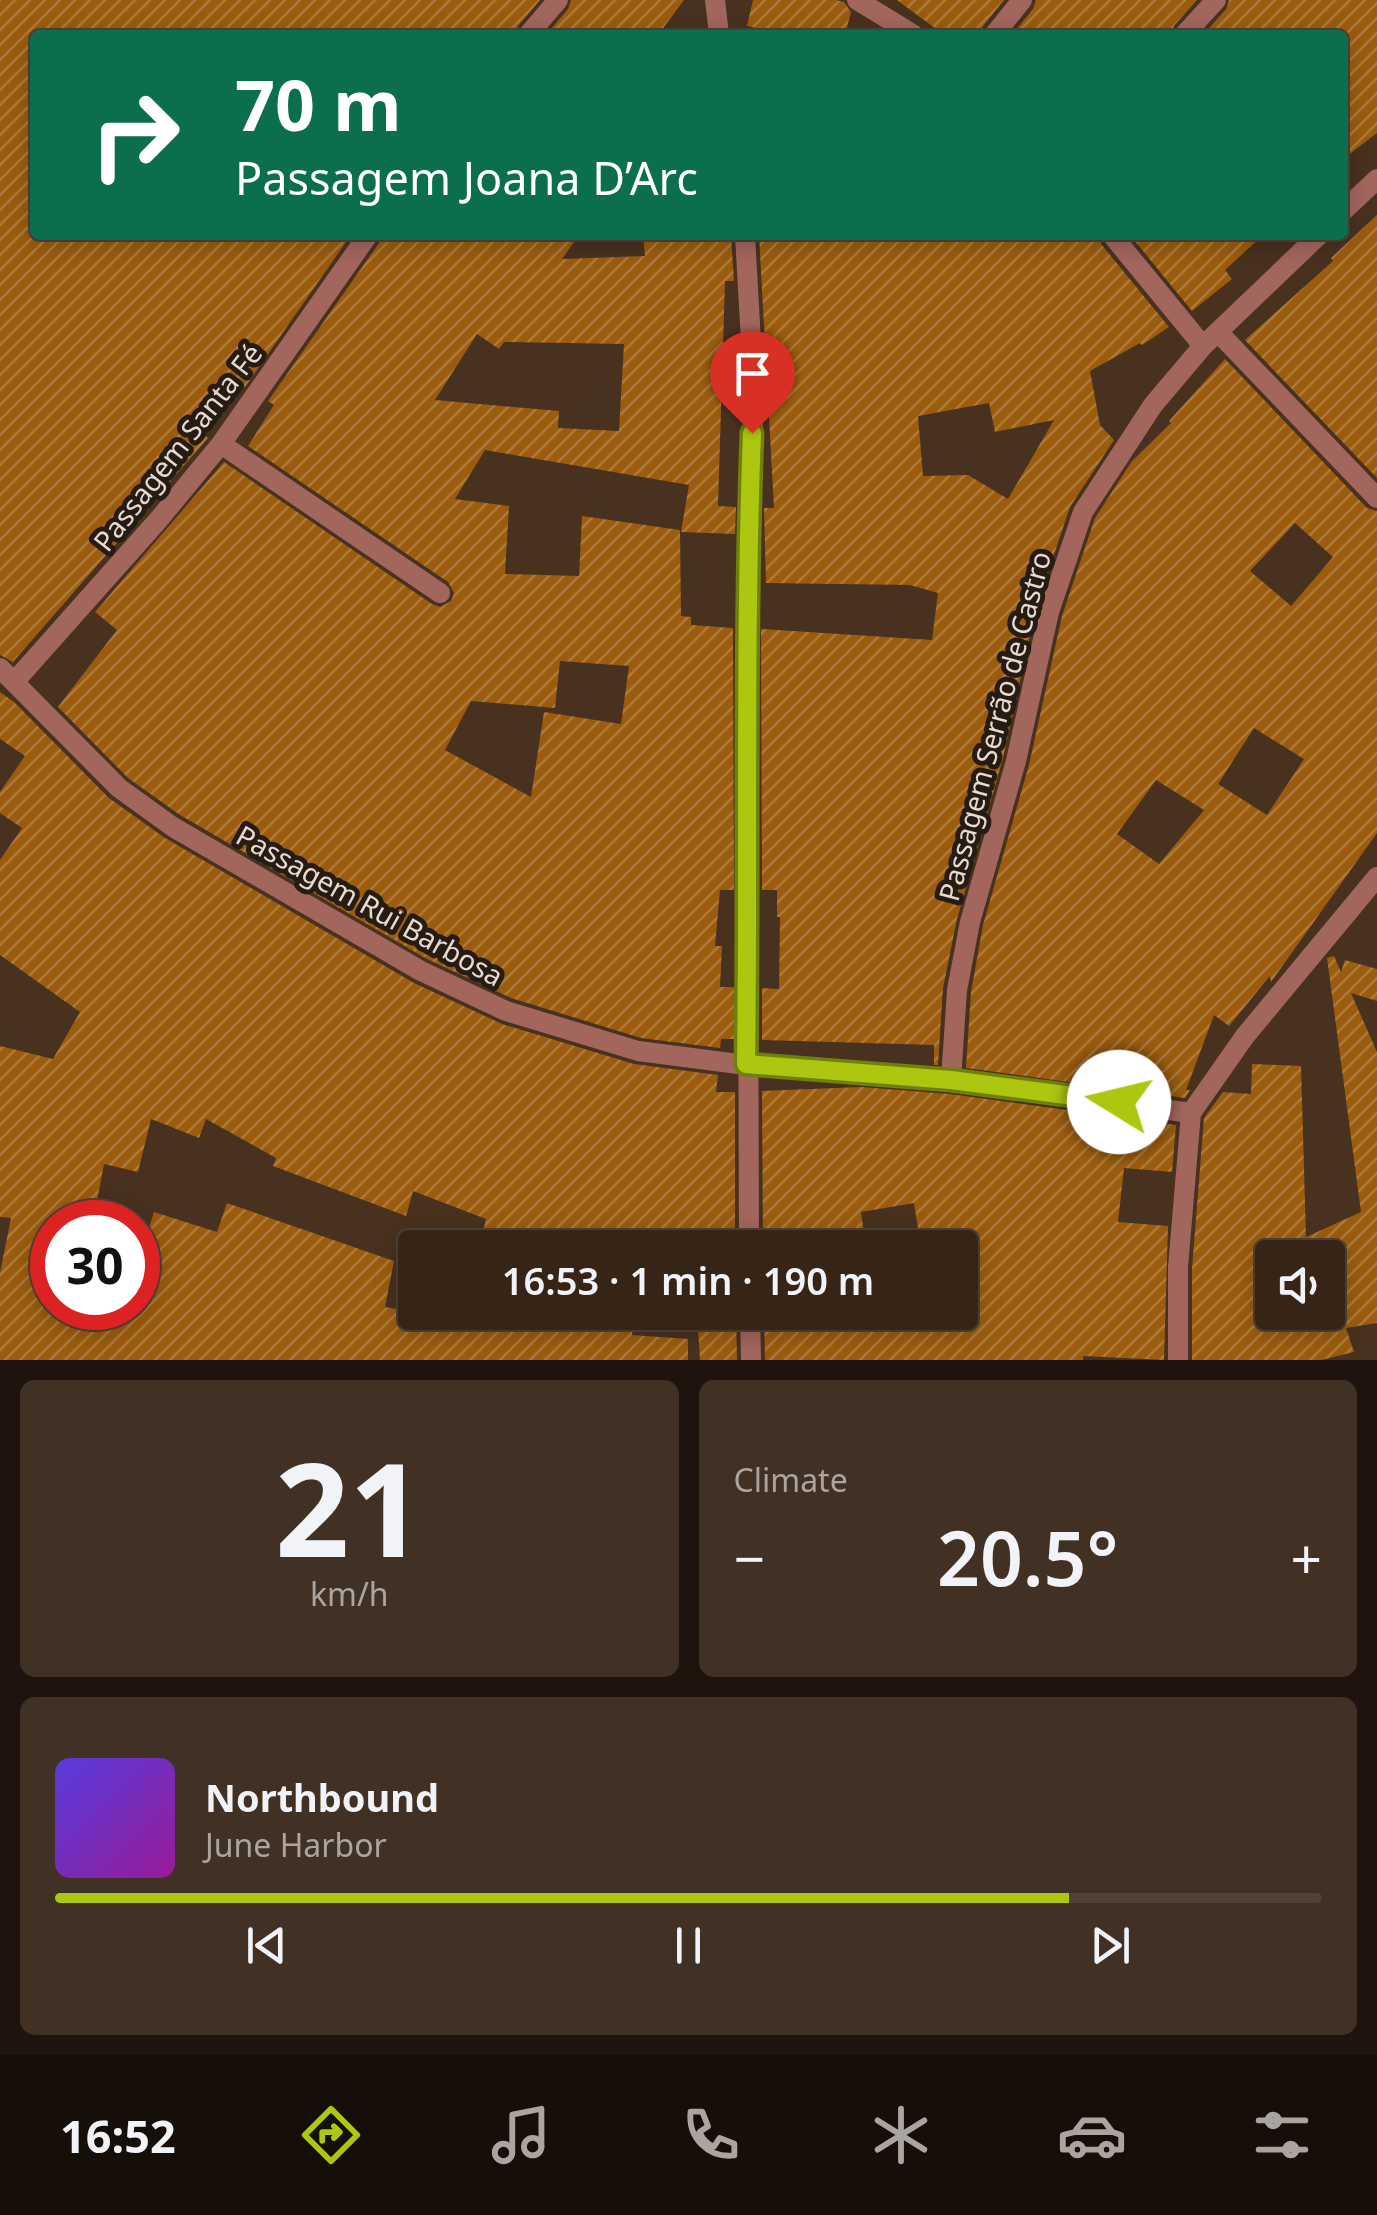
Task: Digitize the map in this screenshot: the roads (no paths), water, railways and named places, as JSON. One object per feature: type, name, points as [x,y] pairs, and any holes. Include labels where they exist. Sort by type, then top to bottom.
[{"type":"street","points":[[532,30],[558,0]]},
{"type":"street","points":[[715,0],[719,30]]},
{"type":"street","points":[[857,0],[906,30]]},
{"type":"street","points":[[998,30],[1022,0]]},
{"type":"street","points":[[1189,30],[1216,0]]},
{"type":"street","points":[[1348,206],[1377,179]]},
{"type":"street","name":"Passagem Santa Fé","points":[[8,675],[148,533],[221,444],[364,240]]},
{"type":"street","points":[[745,240],[754,395],[747,586],[749,1230]]},
{"type":"street","points":[[1117,240],[1211,339],[1377,498]]},
{"type":"street","name":"Passagem Serrão de Castro","points":[[951,1080],[957,990],[970,922],[1016,760],[1049,612],[1083,512],[1152,405],[1211,339],[1314,240]]},
{"type":"street","points":[[221,444],[440,593]]},
{"type":"street","name":"Passagem Rui Barbosa","points":[[8,675],[119,788],[173,827],[421,971],[506,1011],[638,1051],[951,1080],[1191,1113]]},
{"type":"street","points":[[1178,1360],[1178,1267],[1191,1113],[1245,1036],[1377,877]]},
{"type":"street","points":[[750,1330],[751,1360]]}]
